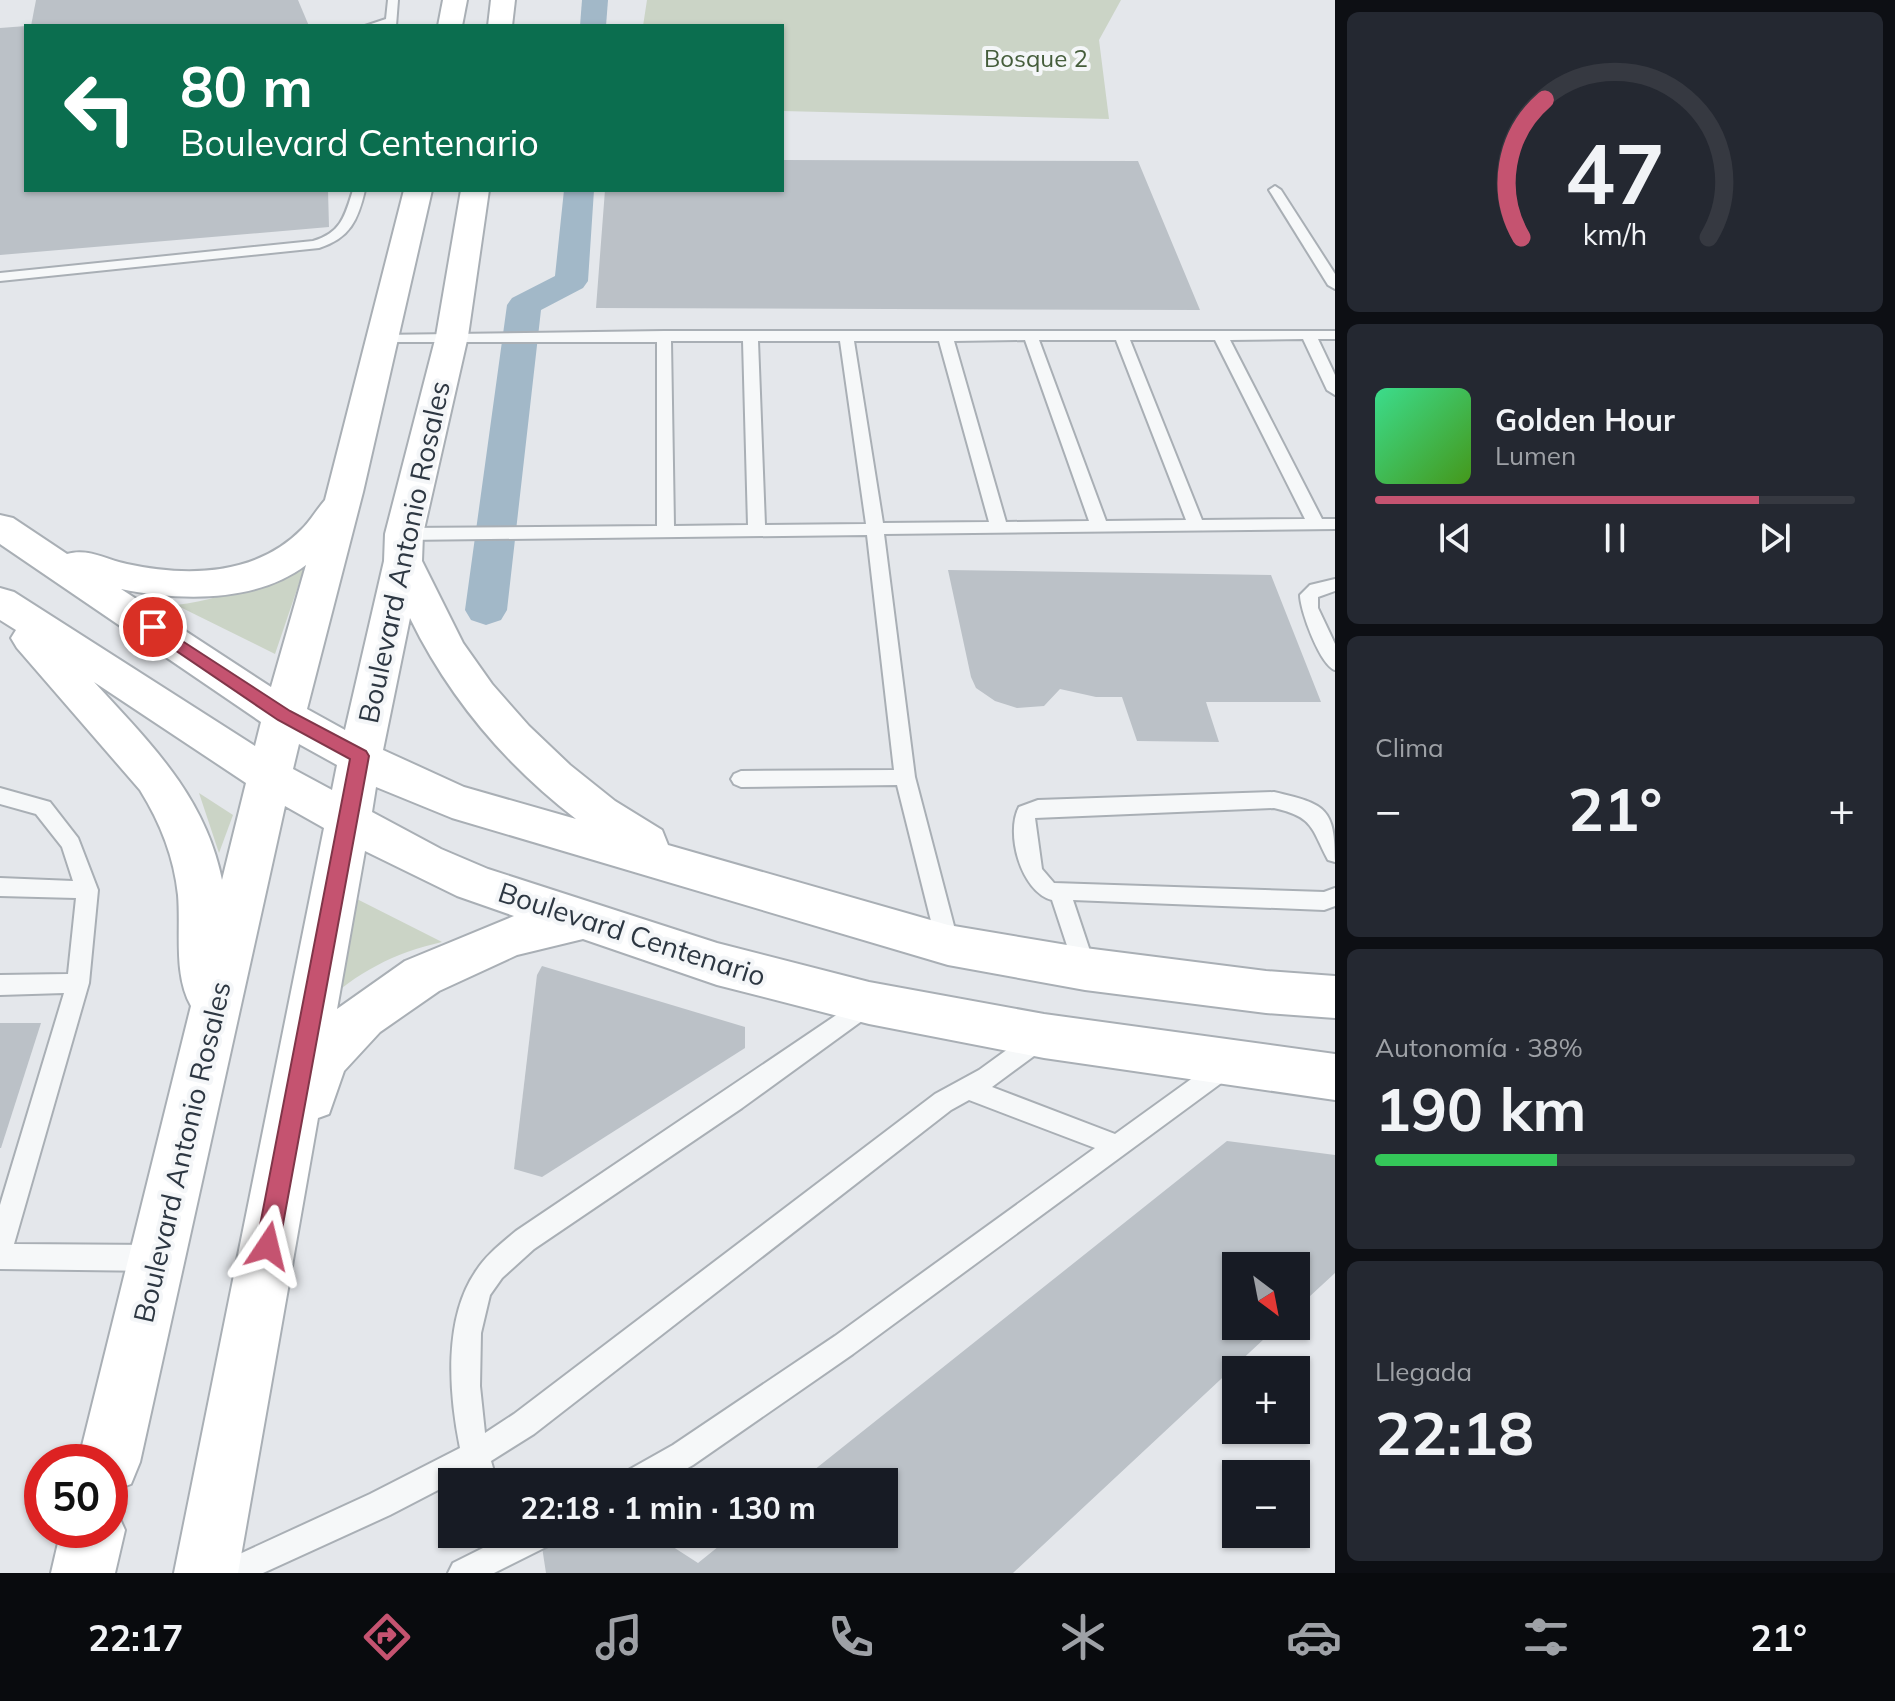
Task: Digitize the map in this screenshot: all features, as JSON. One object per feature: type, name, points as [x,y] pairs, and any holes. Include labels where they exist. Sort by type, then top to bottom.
[{"type":"main road","points":[[450,24],[455,0]]},
{"type":"main road","points":[[500,24],[503,0]]},
{"type":"main road","name":"Boulevard Antonio Rosales","points":[[113,1444],[284,716],[345,492],[418,192]]},
{"type":"main road","name":"Boulevard Antonio Rosales","points":[[206,1573],[360,756],[452,336],[475,192]]},
{"type":"main road","points":[[0,526],[84,565],[122,578],[184,586],[216,583],[272,566],[310,544],[328,524],[345,492]]},
{"type":"main road","points":[[0,526],[284,716],[412,785],[452,801],[948,945],[1085,969],[1266,992],[1335,997]]},
{"type":"main road","points":[[404,547],[436,632],[476,695],[529,752],[604,819],[700,874]]},
{"type":"main road","points":[[0,602],[155,778],[169,799],[196,862],[203,963],[214,1017]]},
{"type":"main road","name":"Boulevard Centenario","points":[[0,602],[270,777],[437,867],[581,920],[717,964],[869,1003],[1044,1036],[1335,1077]]},
{"type":"main road","points":[[268,1246],[321,1060],[362,1017],[422,976],[508,937],[581,920]]},
{"type":"main road","points":[[83,1573],[89,1548]]},
{"type":"lane","points":[[391,23],[393,0]]},
{"type":"lane","points":[[1275,190],[1335,285]]},
{"type":"lane","points":[[0,277],[314,245],[342,234],[349,224],[358,192]]},
{"type":"lane","points":[[382,338],[491,335],[1335,335]]},
{"type":"lane","points":[[664,335],[666,531]]},
{"type":"lane","points":[[750,335],[757,530]]},
{"type":"lane","points":[[846,335],[875,528],[905,777],[948,945]]},
{"type":"lane","points":[[945,335],[999,527]]},
{"type":"lane","points":[[1030,335],[1099,526]]},
{"type":"lane","points":[[1121,335],[1196,525]]},
{"type":"lane","points":[[1220,335],[1316,524]]},
{"type":"lane","points":[[1308,335],[1335,390]]},
{"type":"lane","points":[[404,547],[450,533],[1335,524]]},
{"type":"lane","points":[[1335,585],[1316,589],[1309,595],[1309,608],[1335,663]]},
{"type":"lane","points":[[741,779],[905,777]]},
{"type":"lane","points":[[0,796],[43,808],[71,844],[87,890],[78,983],[0,1247]]},
{"type":"lane","points":[[1335,854],[1329,831],[1318,818],[1301,806],[1274,800],[1038,808],[1026,813],[1025,819],[1033,878],[1040,886],[1060,893],[1324,901],[1335,897]]},
{"type":"lane","points":[[0,887],[87,890]]},
{"type":"lane","points":[[1060,893],[1085,969]]},
{"type":"lane","points":[[0,985],[78,983]]},
{"type":"lane","points":[[479,1468],[467,1374],[468,1331],[479,1290],[500,1260],[734,1100],[869,1003]]},
{"type":"lane","points":[[481,1468],[524,1424],[921,1118],[1044,1036]]},
{"type":"lane","points":[[660,1468],[844,1345],[1231,1063]]},
{"type":"lane","points":[[967,1088],[1118,1146]]},
{"type":"lane","points":[[0,1256],[157,1258]]},
{"type":"lane","points":[[230,1573],[389,1503],[438,1485]]},
{"type":"lane","points":[[463,1573],[497,1548]]},
{"type":"green space","name":"Bosque 2","points":[[647,0],[1121,0],[1099,40],[1109,119],[784,111],[784,24],[643,24]]},
{"type":"green space","points":[[307,560],[275,654],[176,605],[243,588]]},
{"type":"green space","points":[[199,793],[233,815],[219,853]]},
{"type":"green space","points":[[345,893],[442,942],[377,965],[348,983],[321,1006]]},
{"type":"building","points":[[36,0],[298,0],[308,24],[31,24]]},
{"type":"building","points":[[24,26],[24,192],[328,192],[329,227],[0,255],[0,28]]},
{"type":"building","points":[[784,160],[1138,161],[1200,310],[596,308],[605,192],[784,192]]},
{"type":"building","points":[[948,570],[1271,575],[1321,702],[1206,702],[1219,742],[1137,741],[1122,697],[1096,697],[1060,689],[1044,706],[1017,708],[995,701],[976,688],[971,677]]},
{"type":"building","points":[[542,966],[745,1027],[745,1048],[542,1177],[514,1169],[537,975]]},
{"type":"building","points":[[0,1023],[41,1023],[1,1148],[0,1148]]},
{"type":"building","points":[[1227,1141],[1335,1155],[1335,1273],[1310,1296],[1310,1252],[1222,1252],[1222,1340],[1263,1340],[1246,1356],[1222,1356],[1222,1378],[1013,1573],[546,1573],[542,1548],[675,1548],[698,1563],[717,1548],[898,1548],[898,1468],[817,1468]]},
{"type":"waterway","points":[[593,24],[595,0]]},
{"type":"waterway","points":[[486,610],[524,305],[571,281],[579,192]]},
{"type":"route","points":[[153,627],[284,716],[360,756],[268,1246]]}]
